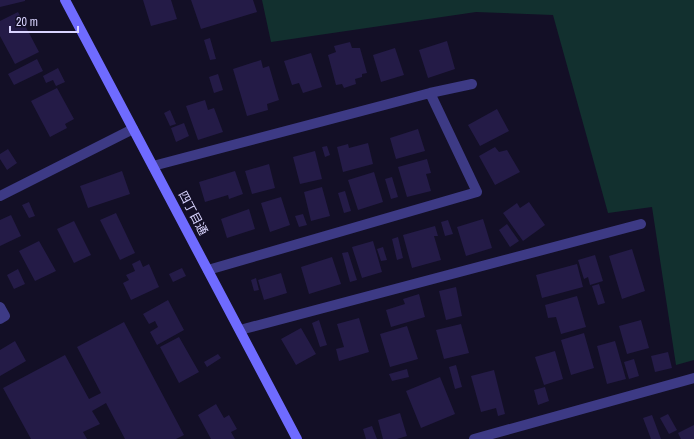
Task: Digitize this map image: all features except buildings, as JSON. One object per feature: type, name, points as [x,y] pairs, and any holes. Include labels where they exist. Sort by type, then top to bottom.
[{"type":"street","name":"四丁目通","points":[[65,0],[297,439]]},
{"type":"street","points":[[153,166],[430,93],[472,84]]},
{"type":"street","points":[[208,270],[477,192],[430,93]]},
{"type":"street","points":[[0,196],[133,129]]},
{"type":"street","points":[[240,330],[641,224]]},
{"type":"street","points":[[0,307],[5,316],[0,319]]},
{"type":"street","points":[[474,439],[694,378]]},
{"type":"green space","points":[[262,0],[694,0],[694,360],[676,365],[652,207],[608,213],[553,15],[476,12],[271,42]]}]
